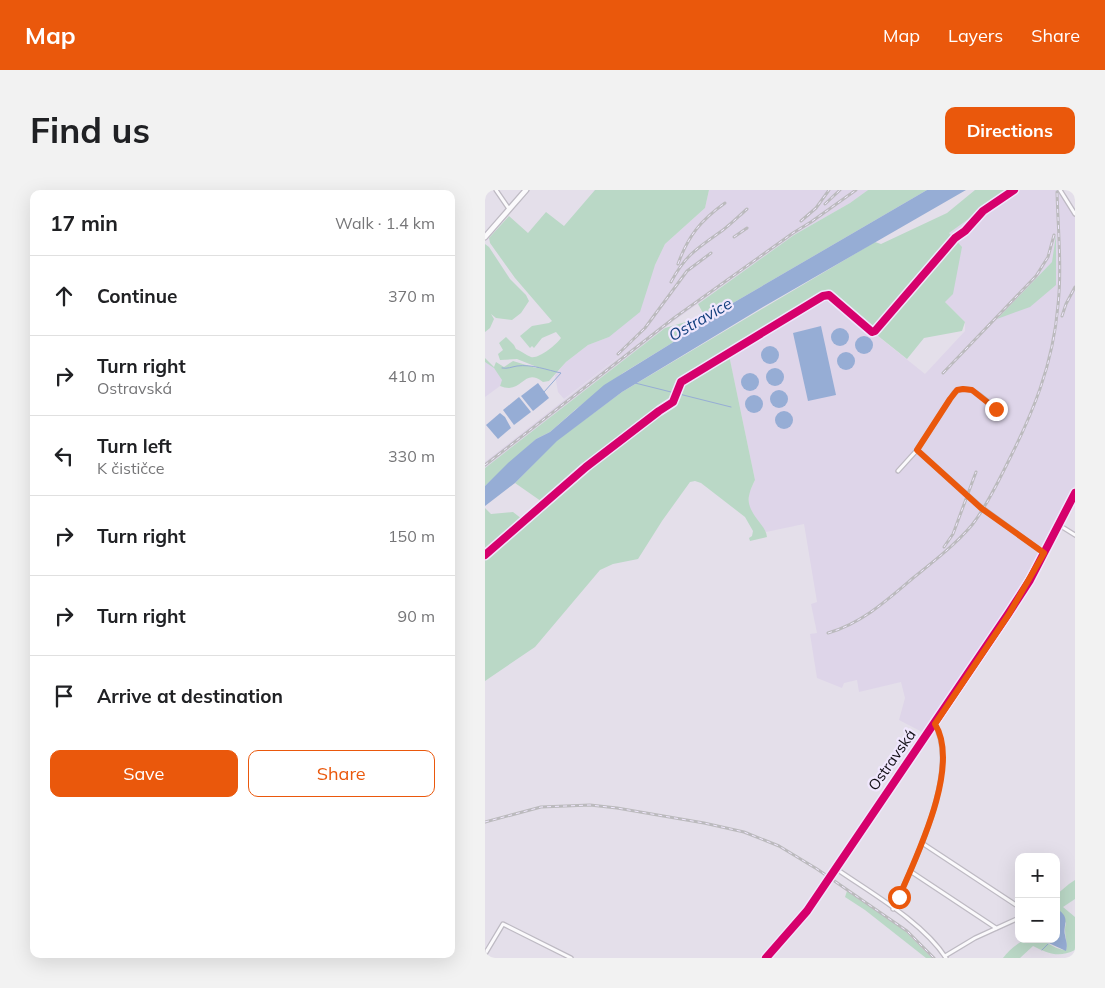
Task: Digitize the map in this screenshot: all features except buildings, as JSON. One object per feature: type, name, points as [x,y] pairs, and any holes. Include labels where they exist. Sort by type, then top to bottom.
[{"type":"main road","points":[[485,237],[526,190]]},
{"type":"street","points":[[496,190],[509,209]]},
{"type":"street","points":[[1060,190],[1075,214]]},
{"type":"street","points":[[898,471],[917,450],[957,390],[972,390],[996,409]]},
{"type":"street","points":[[917,450],[981,508],[1044,553]]},
{"type":"street","name":"Ostravská","points":[[767,958],[807,911],[1009,614],[1044,553],[1075,493]]},
{"type":"street","points":[[1059,525],[1075,535]]},
{"type":"street","points":[[893,908],[922,843],[935,806],[942,767],[942,741],[935,724]]},
{"type":"street","points":[[922,843],[1015,904]]},
{"type":"street","points":[[835,868],[893,908],[925,933],[945,957],[975,938],[1015,920]]},
{"type":"street","points":[[910,871],[996,928]]},
{"type":"street","points":[[485,954],[503,924],[571,958]]},
{"type":"shaded area","points":[[709,190],[868,190],[850,203],[794,235],[675,320],[485,468],[485,462],[655,329],[564,399],[558,392],[555,375],[566,362],[588,345],[609,337],[655,265],[665,244],[705,208]]},
{"type":"shaded area","points":[[1009,190],[1058,190],[1075,216],[1075,485],[1028,576],[924,733],[899,720],[905,698],[901,682],[859,692],[857,680],[844,683],[842,688],[817,678],[810,634],[817,633],[811,604],[817,602],[804,524],[766,532],[749,509],[749,493],[755,480],[729,355],[828,296],[925,374],[965,331],[965,322],[945,302],[949,233]]},
{"type":"shaded area","points":[[485,362],[494,368],[503,380],[500,386],[485,397]]},
{"type":"green space","points":[[595,190],[709,190],[705,208],[665,244],[655,265],[640,312],[609,337],[588,345],[566,362],[549,381],[543,382],[533,377],[514,387],[500,386],[502,380],[494,368],[485,362],[485,358],[494,367],[496,362],[504,367],[513,361],[537,367],[517,359],[500,360],[498,354],[503,350],[499,343],[506,337],[516,349],[531,357],[543,354],[561,338],[556,332],[542,338],[534,348],[532,346],[530,348],[520,336],[532,326],[552,321],[515,278],[490,243],[489,238],[509,216],[528,233],[546,212],[564,226]]},
{"type":"green space","points":[[868,190],[927,190],[714,314],[623,373],[576,409],[550,432],[536,439],[485,486],[485,468],[665,328],[689,321],[703,313],[698,304],[794,235],[850,203]]},
{"type":"green space","points":[[975,190],[1009,190],[949,233],[962,247],[953,294],[945,302],[965,322],[962,331],[924,338],[907,359],[828,296],[729,355],[755,480],[750,493],[749,503],[752,512],[765,530],[767,537],[750,541],[749,538],[752,536],[753,531],[745,517],[701,483],[690,482],[638,559],[613,564],[600,570],[535,647],[485,681],[485,558],[529,517],[532,519],[548,506],[515,483],[556,441],[622,392],[875,242],[881,244],[947,213]]},
{"type":"green space","points":[[1056,235],[1056,285],[1030,307],[997,319],[1052,262]]},
{"type":"green space","points":[[485,244],[489,247],[510,279],[526,295],[529,301],[521,313],[512,320],[496,318],[491,314],[494,319],[490,328],[485,332]]},
{"type":"green space","points":[[485,508],[491,514],[513,512],[522,519],[485,554]]},
{"type":"green space","points":[[1075,880],[1075,899],[1063,907],[1075,917],[1075,950],[1064,954],[1054,954],[1033,946],[1020,958],[1003,958],[1019,943],[1046,943],[1066,950],[1066,923],[1060,916],[1060,892]]},
{"type":"green space","points":[[847,891],[903,929],[932,958],[926,958],[865,910],[845,897]]},
{"type":"water","points":[[927,190],[966,190],[763,307],[622,392],[557,441],[515,483],[485,506],[485,486],[536,439],[550,432],[604,385],[672,343],[714,314]]},
{"type":"water","points":[[821,326],[836,395],[808,401],[793,333]]},
{"type":"water","points":[[840,328],[846,331],[849,337],[846,343],[840,346],[834,343],[831,337],[834,331]]},
{"type":"water","points":[[864,336],[870,339],[873,345],[870,351],[864,354],[858,351],[855,345],[858,339]]},
{"type":"water","points":[[770,346],[776,349],[779,355],[776,361],[770,364],[764,361],[761,355],[764,349]]},
{"type":"water","points":[[846,352],[852,355],[855,361],[852,367],[846,370],[840,367],[837,361],[840,355]]},
{"type":"water","points":[[775,368],[781,371],[784,377],[781,383],[775,386],[769,383],[766,377],[769,371]]},
{"type":"water","points":[[750,373],[756,376],[759,382],[756,388],[750,391],[744,388],[741,382],[744,376]]},
{"type":"water","points":[[538,383],[549,398],[533,411],[521,396]]},
{"type":"water","points":[[779,390],[785,393],[788,399],[785,405],[779,408],[773,405],[770,399],[773,393]]},
{"type":"water","points":[[754,395],[760,398],[763,404],[760,410],[754,413],[748,410],[745,404],[748,398]]},
{"type":"water","points":[[519,397],[531,412],[514,425],[503,410]]},
{"type":"water","points":[[784,411],[790,414],[793,420],[790,426],[784,429],[778,426],[775,420],[778,414]]},
{"type":"water","points":[[500,413],[505,417],[511,428],[498,439],[486,425]]},
{"type":"water","points":[[1060,911],[1065,917],[1066,951],[1049,943],[1060,943]]},
{"type":"waterway","points":[[502,368],[528,366],[561,373],[544,392]]},
{"type":"waterway","points":[[635,383],[731,407]]},
{"type":"waterway","points":[[1042,950],[1048,944]]},
{"type":"railway","points":[[801,221],[816,208],[829,190]]},
{"type":"railway","points":[[825,204],[840,190]]},
{"type":"railway","points":[[485,465],[674,318],[856,190]]},
{"type":"railway","points":[[828,633],[863,617],[944,553],[972,525],[995,489],[1033,408],[1052,348],[1060,277],[1057,192]]},
{"type":"railway","points":[[678,264],[686,245],[696,229],[725,203]]},
{"type":"railway","points":[[671,282],[693,252],[726,228],[747,209]]},
{"type":"railway","points":[[734,237],[747,228]]},
{"type":"railway","points":[[943,373],[1036,276],[1048,257],[1054,235]]},
{"type":"railway","points":[[618,354],[645,328],[687,271],[711,253]]},
{"type":"railway","points":[[1062,316],[1075,287]]},
{"type":"railway","points":[[944,547],[953,534],[976,472]]},
{"type":"railway","points":[[485,822],[541,807],[590,805],[704,823],[744,832],[779,846],[817,869],[907,931],[934,958]]},
{"type":"cycle path","points":[[485,555],[586,467],[673,402],[681,382],[823,296],[829,295],[872,332],[875,331],[955,238],[965,231],[983,211],[1014,190]]},
{"type":"cycle path","points":[[766,958],[807,911],[1008,614],[1030,580],[1075,493]]},
{"type":"route","points":[[899,897],[927,831],[939,791],[942,767],[942,741],[935,724],[1009,614],[1044,553],[981,508],[917,450],[957,390],[972,390],[996,409]]},
{"type":"water label","name":"Ostravice","points":[[700,319]]}]
